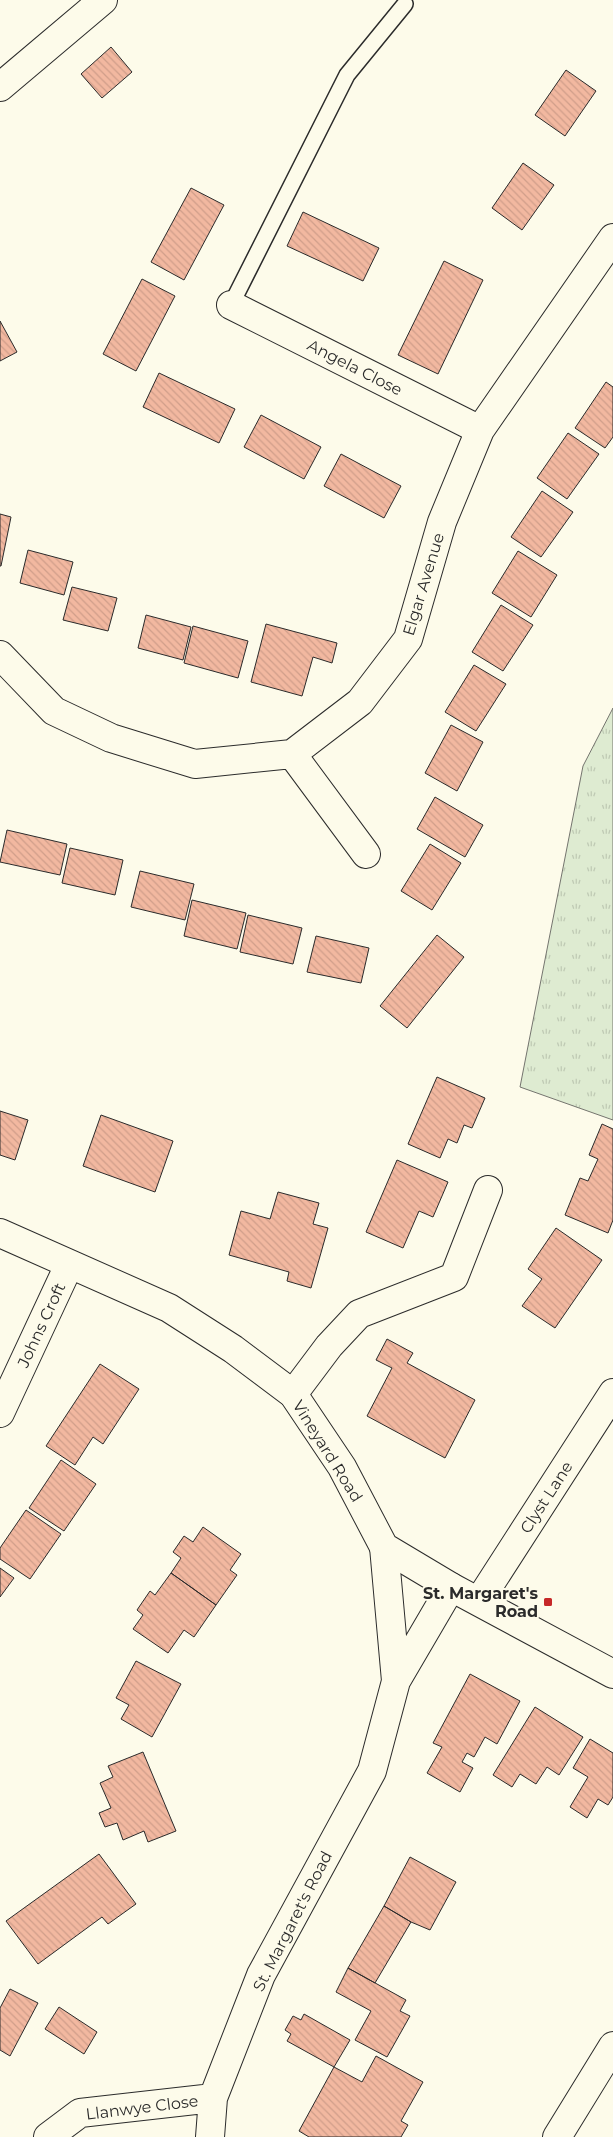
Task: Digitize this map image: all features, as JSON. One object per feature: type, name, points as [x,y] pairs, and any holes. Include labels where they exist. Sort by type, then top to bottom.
[{"type":"street","points":[[0,87],[102,0]]},
{"type":"street","name":"Elgar Avenue","points":[[292,754],[360,702],[408,640],[442,522],[480,430],[613,238]]},
{"type":"street","name":"Angela Close","points":[[231,305],[480,430]]},
{"type":"street","points":[[0,655],[54,711],[111,738],[195,764],[292,754],[366,854]]},
{"type":"street","points":[[293,1394],[329,1346],[359,1314],[454,1277],[488,1190]]},
{"type":"street","name":"Vineyard Road","points":[[0,1233],[169,1308],[233,1349],[293,1394],[342,1467],[384,1547]]},
{"type":"street","name":"Johns Croft","points":[[0,1413],[69,1265]]},
{"type":"street","name":"Clyst Lane","points":[[479,1601],[613,1394]]},
{"type":"street","points":[[384,1547],[451,1587],[613,1674]]},
{"type":"street","name":"St. Margaret's Road","points":[[384,1547],[396,1682]]},
{"type":"street","name":"St. Margaret's Road","points":[[210,2137],[213,2098],[261,1975],[372,1771],[396,1682],[451,1587]]},
{"type":"street","points":[[557,2137],[613,2046]]},
{"type":"street","name":"Llanwye Close","points":[[48,2137],[80,2113],[213,2098]]},
{"type":"lane","points":[[231,305],[347,74],[405,4]]},
{"type":"green space","points":[[613,708],[613,1120],[520,1087],[583,766]]},
{"type":"building","points":[[111,47],[132,72],[102,98],[81,74]]},
{"type":"building","points":[[566,70],[596,91],[565,136],[535,115]]},
{"type":"building","points":[[523,163],[554,185],[522,230],[492,208]]},
{"type":"building","points":[[191,188],[224,205],[184,280],[151,262]]},
{"type":"building","points":[[303,212],[379,248],[363,281],[287,246]]},
{"type":"building","points":[[444,261],[483,280],[438,374],[398,355]]},
{"type":"building","points":[[142,279],[175,296],[136,371],[103,354]]},
{"type":"building","points":[[0,321],[17,352],[0,361]]},
{"type":"building","points":[[159,373],[235,409],[219,443],[143,407]]},
{"type":"building","points":[[606,382],[613,387],[613,437],[605,448],[575,428]]},
{"type":"building","points":[[261,415],[321,447],[304,479],[244,447]]},
{"type":"building","points":[[568,433],[599,454],[567,499],[537,478]]},
{"type":"building","points":[[341,454],[401,486],[384,518],[324,486]]},
{"type":"building","points":[[542,491],[573,512],[541,557],[511,537]]},
{"type":"building","points":[[0,514],[11,517],[1,566],[0,566]]},
{"type":"building","points":[[28,550],[73,562],[64,595],[20,583]]},
{"type":"building","points":[[518,551],[557,575],[531,617],[492,593]]},
{"type":"building","points":[[72,587],[117,598],[108,631],[63,620]]},
{"type":"building","points":[[501,605],[533,625],[503,671],[472,652]]},
{"type":"building","points":[[146,615],[191,627],[183,660],[138,648]]},
{"type":"building","points":[[266,624],[337,643],[332,663],[313,657],[302,696],[251,682]]},
{"type":"building","points":[[193,626],[248,641],[238,678],[184,663]]},
{"type":"building","points":[[474,665],[506,684],[476,731],[445,712]]},
{"type":"building","points":[[451,725],[483,742],[457,791],[425,773]]},
{"type":"building","points":[[435,797],[483,825],[465,857],[417,829]]},
{"type":"building","points":[[7,830],[67,844],[60,875],[0,862]]},
{"type":"building","points":[[430,844],[461,863],[432,910],[401,891]]},
{"type":"building","points":[[70,848],[123,860],[115,895],[62,883]]},
{"type":"building","points":[[140,871],[194,884],[185,920],[131,907]]},
{"type":"building","points":[[192,900],[246,913],[237,949],[184,936]]},
{"type":"building","points":[[248,915],[302,928],[293,964],[240,952]]},
{"type":"building","points":[[437,935],[464,957],[407,1028],[380,1006]]},
{"type":"building","points":[[316,936],[369,948],[361,983],[307,972]]},
{"type":"building","points":[[437,1077],[485,1098],[472,1128],[464,1125],[457,1143],[448,1139],[440,1158],[408,1144]]},
{"type":"building","points":[[0,1111],[28,1120],[15,1160],[0,1155]]},
{"type":"building","points":[[101,1115],[173,1141],[155,1192],[83,1166]]},
{"type":"building","points":[[602,1124],[613,1129],[613,1220],[608,1233],[565,1215],[580,1178],[588,1181],[598,1159],[589,1155]]},
{"type":"building","points":[[397,1160],[448,1182],[433,1217],[419,1211],[403,1248],[366,1232]]},
{"type":"building","points":[[278,1192],[319,1203],[313,1224],[328,1228],[311,1288],[287,1281],[289,1272],[229,1255],[241,1211],[270,1219]]},
{"type":"building","points":[[556,1228],[602,1260],[555,1328],[522,1306],[542,1279],[528,1269]]},
{"type":"building","points":[[387,1339],[413,1353],[407,1363],[475,1400],[445,1458],[367,1416],[392,1368],[376,1360]]},
{"type":"building","points":[[100,1364],[139,1389],[103,1444],[93,1437],[75,1465],[46,1446]]},
{"type":"building","points":[[61,1460],[96,1484],[64,1531],[29,1508]]},
{"type":"building","points":[[26,1510],[61,1534],[30,1579],[0,1559],[0,1548]]},
{"type":"building","points":[[203,1527],[241,1554],[230,1570],[237,1575],[216,1605],[171,1573],[181,1558],[173,1552],[184,1536],[193,1542]]},
{"type":"building","points":[[0,1568],[14,1578],[0,1597]]},
{"type":"building","points":[[171,1573],[216,1605],[194,1637],[184,1630],[168,1653],[133,1629],[143,1615],[137,1610],[150,1591],[155,1595]]},
{"type":"building","points":[[136,1661],[181,1684],[152,1737],[121,1719],[129,1705],[116,1698]]},
{"type":"building","points":[[470,1674],[520,1701],[497,1744],[485,1737],[474,1757],[467,1753],[462,1762],[473,1768],[460,1792],[427,1773],[442,1747],[433,1743]]},
{"type":"building","points":[[535,1707],[583,1737],[559,1775],[547,1767],[536,1784],[520,1774],[512,1787],[493,1775]]},
{"type":"building","points":[[590,1739],[613,1753],[613,1797],[608,1805],[598,1799],[587,1818],[570,1807],[588,1777],[573,1768]]},
{"type":"building","points":[[143,1752],[176,1831],[148,1842],[144,1831],[123,1840],[117,1823],[105,1827],[99,1813],[111,1808],[100,1783],[113,1777],[108,1766]]},
{"type":"building","points":[[99,1854],[136,1904],[108,1924],[102,1917],[38,1964],[6,1921]]},
{"type":"building","points":[[410,1857],[456,1882],[430,1930],[411,1922],[384,1906]]},
{"type":"building","points":[[384,1906],[411,1922],[375,1983],[348,1968]]},
{"type":"building","points":[[348,1968],[406,2000],[400,2011],[410,2016],[387,2057],[355,2040],[371,2011],[336,1992]]},
{"type":"building","points":[[10,1989],[38,2003],[10,2056],[0,2050],[0,2008]]},
{"type":"building","points":[[59,2007],[97,2032],[84,2054],[45,2029]]},
{"type":"building","points":[[304,2014],[350,2040],[334,2067],[287,2041],[291,2034],[285,2030],[293,2016],[301,2020]]},
{"type":"building","points":[[376,2056],[423,2082],[401,2121],[408,2125],[401,2137],[309,2137],[299,2131],[334,2067],[362,2082]]},
{"type":"place","name":"St. Margaret's Road","points":[[548,1602]]}]
